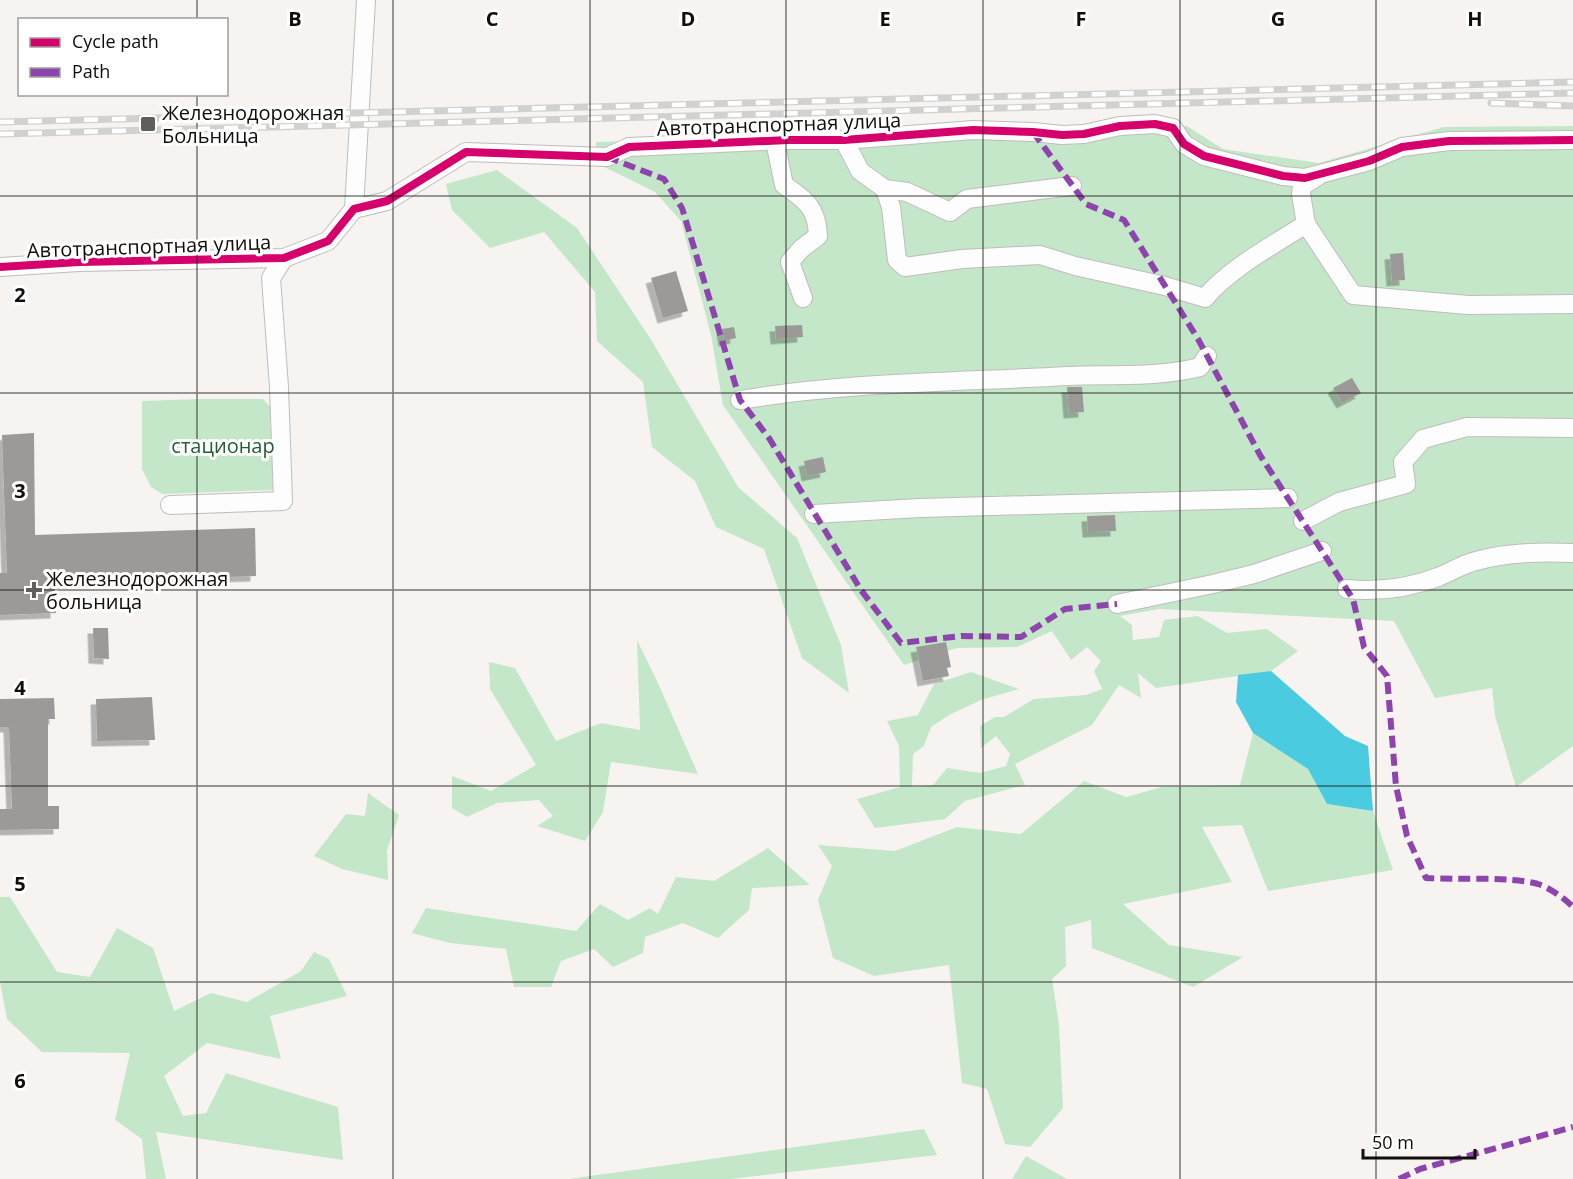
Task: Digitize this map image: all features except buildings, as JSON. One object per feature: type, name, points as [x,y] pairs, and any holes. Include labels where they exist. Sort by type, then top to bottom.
[{"type":"street","points":[[354,209],[366,0]]},
{"type":"street","name":"Автотранспортная улица","points":[[0,267],[79,262],[284,258],[328,241],[354,209],[387,201],[466,152],[607,157],[629,147],[844,140],[973,130],[1084,135],[1120,126],[1155,124],[1173,128],[1184,144],[1204,156],[1282,176],[1305,178],[1370,161],[1402,147],[1449,141],[1573,140]]},
{"type":"street","points":[[844,140],[860,171],[885,189],[907,192],[950,212],[967,199],[1072,186]]},
{"type":"street","points":[[775,141],[784,185],[803,198],[818,219],[818,236],[801,249],[790,262],[803,298]]},
{"type":"street","points":[[1323,173],[1302,186],[1300,194],[1305,224],[1353,295],[1468,305],[1573,304]]},
{"type":"street","points":[[885,189],[891,207],[897,260],[905,267],[962,259],[1040,255],[1075,266],[1204,297],[1210,290],[1254,258],[1305,224]]},
{"type":"street","points":[[170,505],[283,501],[279,387],[271,278],[284,258]]},
{"type":"street","points":[[740,400],[796,390],[1112,374],[1178,373],[1200,368],[1207,356]]},
{"type":"street","points":[[1303,520],[1339,502],[1406,484],[1403,462],[1423,439],[1467,427],[1573,428]]},
{"type":"street","points":[[814,514],[920,508],[1288,498]]},
{"type":"street","points":[[1117,604],[1213,585],[1322,551]]},
{"type":"street","points":[[1347,589],[1378,590],[1406,586],[1437,577],[1474,561],[1504,555],[1573,554]]},
{"type":"green space","points":[[1187,126],[1223,149],[1319,163],[1444,127],[1573,126],[1573,746],[1516,787],[1495,716],[1492,688],[1435,698],[1394,621],[1159,609],[1120,616],[1132,625],[1133,640],[1159,637],[1164,620],[1198,616],[1227,633],[1267,629],[1298,651],[1271,671],[1156,688],[1138,673],[1141,698],[1119,685],[1092,725],[1015,764],[1025,785],[965,801],[945,819],[875,828],[857,799],[900,787],[899,746],[887,721],[918,715],[934,684],[971,672],[1019,689],[981,700],[949,715],[931,727],[924,746],[913,754],[912,787],[933,785],[947,768],[980,773],[1006,766],[1010,754],[996,736],[981,748],[980,726],[995,717],[1004,717],[1034,699],[1086,695],[1102,689],[1094,671],[1101,661],[1087,647],[1071,660],[1052,631],[1017,647],[957,648],[904,665],[723,405],[711,335],[681,221],[655,192],[596,163],[596,142],[1074,127]]},
{"type":"green space","points":[[497,170],[577,228],[650,338],[738,487],[797,538],[841,645],[849,693],[802,658],[764,549],[716,527],[695,481],[652,447],[643,382],[597,341],[595,292],[544,232],[490,248],[452,210],[446,184]]},
{"type":"green space","name":"стационар","points":[[263,399],[270,407],[273,490],[162,494],[151,487],[142,469],[142,401]]},
{"type":"green space","points":[[637,640],[698,774],[611,762],[603,812],[585,841],[537,826],[553,816],[539,800],[497,803],[467,817],[452,808],[452,776],[491,791],[536,765],[490,689],[489,662],[515,668],[556,741],[601,723],[640,730]]},
{"type":"green space","points":[[1253,733],[1308,769],[1327,804],[1373,811],[1393,870],[1268,891],[1242,825],[1202,827],[1232,882],[1123,904],[1169,945],[1243,957],[1193,987],[1092,948],[1091,920],[1065,927],[1066,966],[1052,979],[1059,1025],[1063,1108],[1030,1147],[1005,1144],[987,1089],[962,1083],[949,965],[874,976],[833,958],[818,900],[832,866],[818,845],[895,851],[957,827],[1021,834],[1084,781],[1126,797],[1162,787],[1240,785]]},
{"type":"green space","points":[[368,793],[399,815],[387,850],[388,880],[342,869],[314,856],[346,814],[365,816]]},
{"type":"green space","points":[[768,848],[810,885],[752,888],[749,910],[718,938],[683,923],[645,937],[643,953],[613,967],[594,949],[561,961],[551,987],[514,987],[506,949],[450,943],[412,933],[426,908],[576,931],[600,904],[628,920],[650,908],[658,914],[676,877],[714,881]]},
{"type":"green space","points":[[0,897],[10,897],[57,972],[90,977],[117,928],[153,948],[174,1011],[211,993],[247,1002],[301,971],[314,952],[329,959],[347,996],[270,1016],[281,1059],[207,1043],[164,1076],[183,1116],[206,1113],[226,1073],[338,1107],[343,1160],[156,1132],[166,1179],[146,1179],[142,1139],[115,1120],[130,1053],[42,1052],[7,1019],[0,982]]},
{"type":"green space","points":[[924,1129],[937,1155],[730,1179],[569,1179]]},
{"type":"green space","points":[[1026,1156],[1067,1179],[1012,1179]]},
{"type":"water","points":[[1271,671],[1345,736],[1368,746],[1373,811],[1327,804],[1308,769],[1253,733],[1236,702],[1238,675]]},
{"type":"railway","points":[[0,122],[1573,82]]},
{"type":"railway","points":[[0,134],[1573,93]]},
{"type":"railway","points":[[1491,103],[1573,106]]},
{"type":"marked path","points":[[1033,132],[1086,204],[1124,220],[1198,339],[1260,455],[1353,599],[1364,647],[1387,676],[1396,786],[1407,836],[1426,878],[1498,879],[1538,884],[1573,907]]},
{"type":"marked path","points":[[607,157],[664,179],[682,208],[740,400],[769,438],[861,590],[901,643],[961,636],[1021,637],[1065,609],[1117,604]]},
{"type":"marked path","points":[[1399,1179],[1420,1169],[1573,1127]]},
{"type":"cycle path","points":[[0,267],[79,262],[284,258],[328,241],[354,209],[387,201],[466,152],[607,157],[629,147],[788,140],[844,140],[973,130],[1062,135],[1084,134],[1120,126],[1155,124],[1173,128],[1184,144],[1204,156],[1283,176],[1305,178],[1369,161],[1402,147],[1449,141],[1573,140]]},
{"type":"place","name":"Железнодорожная Больница","points":[[148,124]]},
{"type":"place","name":"Железнодорожная больница","points":[[34,590]]}]
